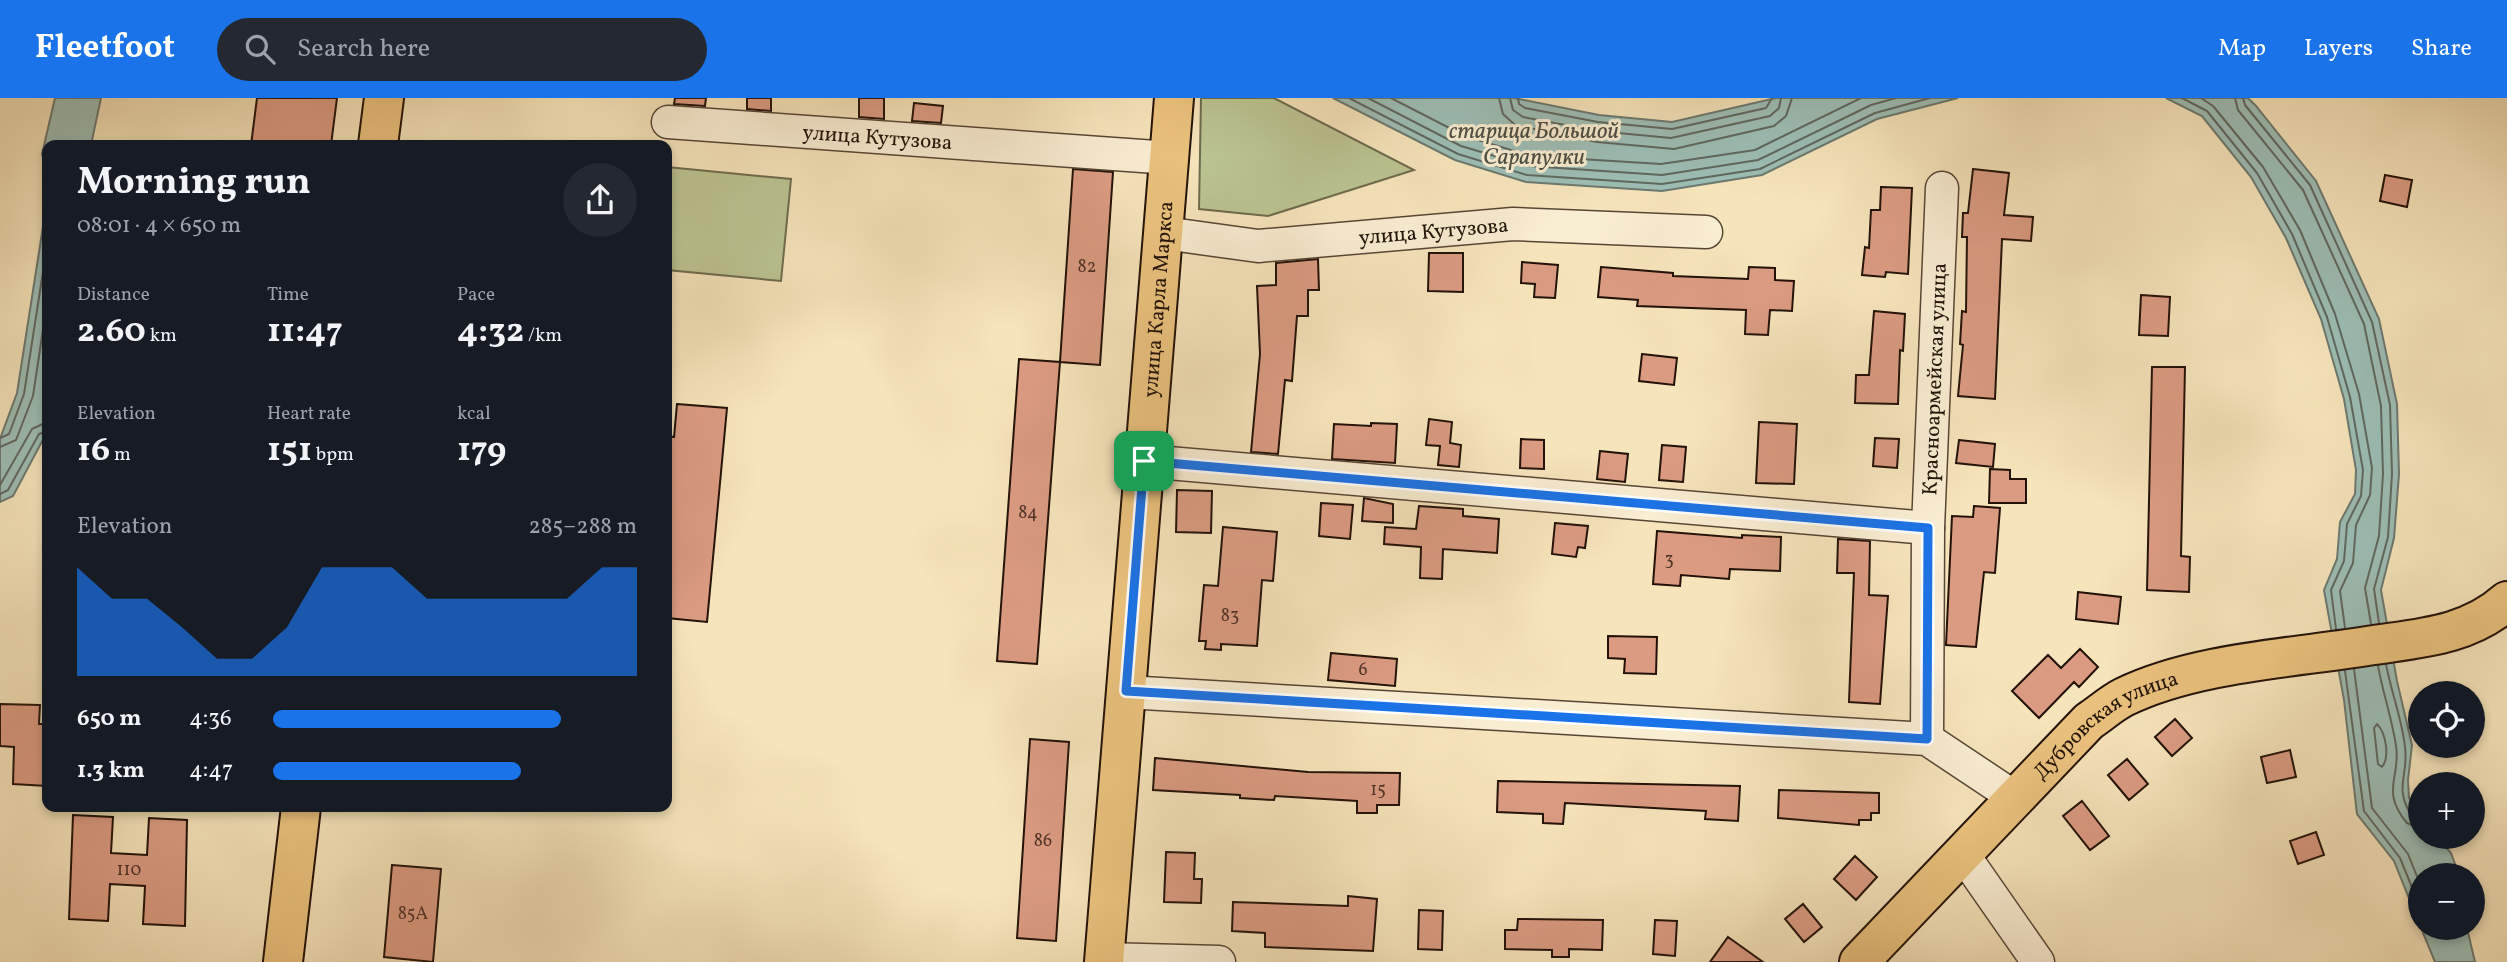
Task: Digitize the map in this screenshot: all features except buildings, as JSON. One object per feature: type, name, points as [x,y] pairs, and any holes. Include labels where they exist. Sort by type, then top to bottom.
[{"type":"main road","points":[[379,140],[384,98]]},
{"type":"main road","name":"улица Карла Маркса","points":[[1104,961],[1174,98]]},
{"type":"main road","name":"Дубровская улица","points":[[1859,962],[2089,721],[2123,698],[2164,681],[2207,670],[2442,635],[2494,613],[2507,601]]},
{"type":"main road","points":[[283,962],[300,812]]},
{"type":"street","name":"улица Кутузова","points":[[668,122],[1170,158]]},
{"type":"street","name":"Красноармейская улица","points":[[1927,739],[1928,528],[1942,188]]},
{"type":"street","name":"улица Кутузова","points":[[1164,233],[1258,246],[1513,224],[1706,232]]},
{"type":"street","points":[[1144,461],[1928,528]]},
{"type":"street","points":[[2442,635],[2507,625]]},
{"type":"street","points":[[1126,691],[1927,739],[2014,797]]},
{"type":"street","points":[[1962,853],[2038,962]]},
{"type":"street","points":[[1104,961],[1219,962]]},
{"type":"green space","points":[[1201,98],[1274,98],[1414,170],[1268,216],[1199,209]]},
{"type":"green space","points":[[672,167],[791,179],[781,281],[672,270]]},
{"type":"water","points":[[55,98],[101,98],[92,140],[45,140]]},
{"type":"water","name":"старица Большой Сарапулки","points":[[1333,98],[1514,98],[1599,115],[1672,122],[1776,98],[1958,98],[1877,119],[1762,175],[1662,191],[1526,182],[1455,160]]},
{"type":"water","points":[[2166,98],[2248,98],[2256,106],[2316,181],[2379,319],[2397,404],[2399,474],[2394,538],[2381,590],[2408,728],[2408,758],[2411,758],[2408,772],[2408,849],[2448,849],[2455,863],[2408,863],[2408,896],[2394,861],[2357,814],[2344,700],[2324,590],[2337,559],[2340,522],[2355,494],[2356,470],[2344,399],[2321,319],[2286,238],[2251,177],[2202,116]]},
{"type":"water","points":[[42,233],[42,441],[13,496],[0,502],[0,439],[17,393]]},
{"type":"water","points":[[2426,940],[2470,940],[2475,962],[2435,962]]},
{"type":"route","points":[[1144,461],[1928,528],[1927,739],[1126,691],[1144,461]]}]
